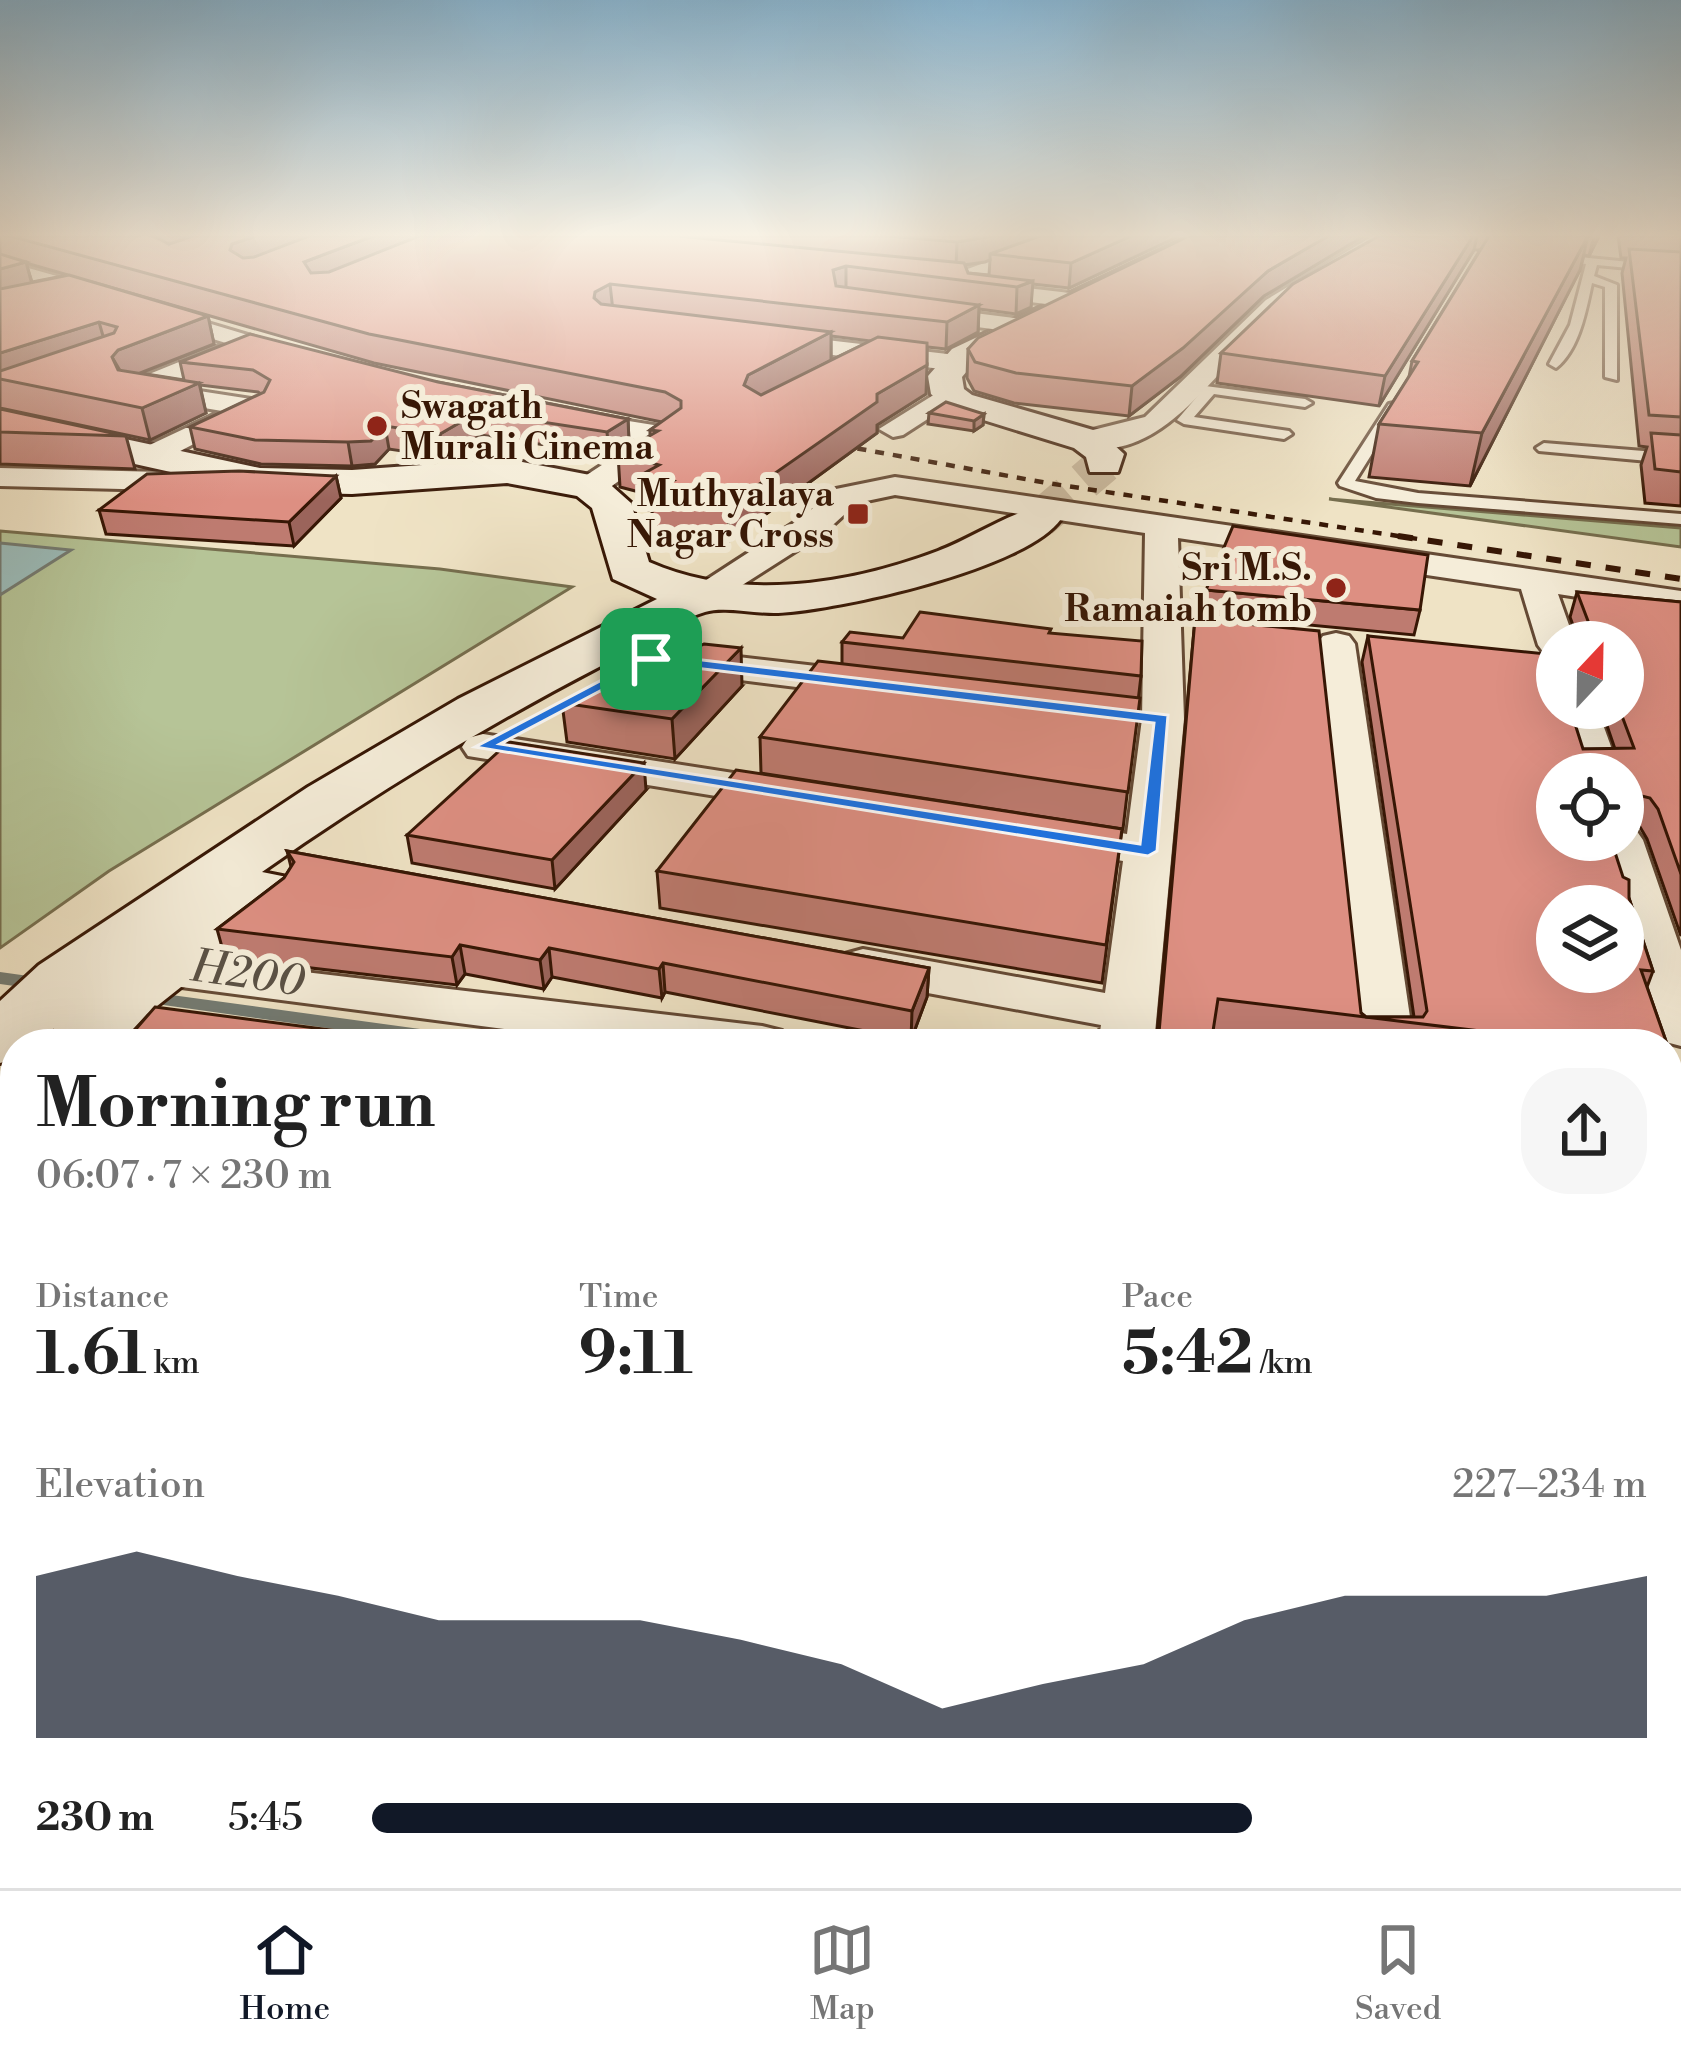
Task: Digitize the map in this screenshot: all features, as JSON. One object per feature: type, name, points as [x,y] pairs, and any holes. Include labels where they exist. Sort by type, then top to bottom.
[{"type":"street","points":[[149,456],[309,380],[247,344],[185,324]]},
{"type":"street","points":[[1006,324],[1021,326]]},
{"type":"street","points":[[893,429],[1025,324]]},
{"type":"street","points":[[731,336],[873,353],[952,378],[972,406],[1095,452],[1116,436],[1155,423],[1201,388],[1257,324]]},
{"type":"street","points":[[247,344],[136,389],[251,407]]},
{"type":"street","points":[[836,373],[873,353]]},
{"type":"street","points":[[535,414],[666,436],[590,487]]},
{"type":"street","points":[[0,423],[260,480]]},
{"type":"street","points":[[0,477],[154,483],[352,482],[507,471],[590,487],[610,503],[629,570],[652,585],[719,599],[806,595],[936,567],[1040,520]]},
{"type":"street","points":[[86,1004],[314,864],[483,747],[651,659],[848,496],[874,487],[914,487],[1681,602]]},
{"type":"street","points":[[808,955],[1128,1029],[1162,719],[1160,526]]},
{"type":"street","points":[[1536,581],[1543,621]]},
{"type":"street","points":[[86,1004],[328,799],[477,710],[719,599]]},
{"type":"street","points":[[1160,626],[1204,631]]},
{"type":"street","points":[[1336,644],[1384,1029]]},
{"type":"street","points":[[651,659],[907,689]]},
{"type":"street","points":[[1116,713],[1162,719]]},
{"type":"street","points":[[483,747],[827,800]]},
{"type":"street","points":[[1010,829],[1148,851]]},
{"type":"street","points":[[1627,861],[1681,1029]]},
{"type":"street","points":[[86,1004],[508,1029]]},
{"type":"lane","points":[[1556,364],[1576,324]]},
{"type":"lane","points":[[1611,324],[1612,377]]},
{"type":"lane","points":[[1284,434],[1184,420],[1201,388],[1305,403]]},
{"type":"lane","points":[[1402,393],[1346,483],[1376,493],[1418,498],[1681,519]]},
{"type":"lane","points":[[1544,448],[1681,459]]},
{"type":"green space","points":[[1329,499],[1681,528],[1681,547]]},
{"type":"green space","points":[[0,531],[440,569],[572,587],[109,871],[0,948]]},
{"type":"water","points":[[0,543],[71,550],[0,595]]},
{"type":"building","points":[[0,324],[92,324],[0,353]]},
{"type":"building","points":[[107,324],[187,324],[118,350],[112,357],[118,370],[199,383],[142,408],[0,379],[0,371],[114,333],[117,327]]},
{"type":"building","points":[[333,324],[766,324],[831,332],[748,375],[744,385],[761,395],[878,337],[927,343],[927,365],[877,394],[877,402],[728,506],[651,494],[673,481],[641,475],[659,465],[618,454],[658,431],[650,430],[681,408],[681,401],[665,392]]},
{"type":"building","points":[[1007,324],[1209,324],[1132,386],[1016,373],[975,362],[968,349],[978,338]]},
{"type":"building","points":[[1251,324],[1418,324],[1385,376],[1221,353]]},
{"type":"building","points":[[1435,324],[1541,324],[1482,433],[1379,424],[1418,362],[1412,361]]},
{"type":"building","points":[[1638,324],[1681,324],[1681,417],[1649,415]]},
{"type":"building","points":[[250,334],[438,382],[628,419],[607,432],[478,412],[440,434],[385,426],[371,441],[348,442],[255,440],[190,427],[264,392],[270,380],[253,370],[180,362]]},
{"type":"building","points":[[946,402],[984,414],[974,421],[929,413]]},
{"type":"building","points":[[0,409],[126,436],[0,432]]},
{"type":"building","points":[[1651,433],[1681,435],[1681,472],[1655,469]]},
{"type":"building","points":[[239,471],[336,476],[289,522],[99,510],[147,474]]},
{"type":"building","points":[[1233,526],[1428,555],[1420,610],[1206,590]]},
{"type":"building","points":[[1577,592],[1681,602],[1681,874],[1658,809],[1644,796],[1644,753],[1536,753],[1536,861],[1618,861],[1629,885],[1536,885],[1536,993],[1644,993],[1644,979],[1662,1029],[1464,1029],[1218,999],[1213,1029],[1159,1029],[1195,619],[1319,631],[1361,1013],[1366,1017],[1423,1017],[1427,1011],[1368,636],[1536,653],[1536,729],[1577,729],[1583,749],[1634,748],[1627,729],[1644,729],[1644,621],[1588,621]]},
{"type":"building","points":[[920,612],[1051,629],[1049,633],[1142,641],[1141,676],[842,642],[850,632],[903,638]]},
{"type":"building","points":[[704,644],[741,648],[672,719],[562,703],[637,676]]},
{"type":"building","points":[[818,661],[1140,698],[1128,792],[760,737]]},
{"type":"building","points":[[509,742],[644,763],[552,860],[407,835]]},
{"type":"building","points":[[736,770],[1122,829],[1106,945],[657,871]]},
{"type":"building","points":[[287,851],[929,968],[912,1011],[663,963],[659,969],[549,948],[540,960],[460,945],[452,957],[217,929],[284,878],[294,862]]},
{"type":"building","points":[[1644,944],[1653,971],[1644,970]]},
{"type":"building","points":[[155,1007],[323,1029],[136,1029]]},
{"type":"waterway","name":"H200","points":[[0,978],[43,984]]},
{"type":"waterway","name":"H200","points":[[142,997],[376,1029]]},
{"type":"tunnel","points":[[1040,519],[1104,464]]},
{"type":"railway","points":[[822,442],[1047,483],[1418,539]]},
{"type":"railway","points":[[1398,536],[1681,579]]},
{"type":"place","name":"Swagath Murali Cinema","points":[[377,426]]},
{"type":"place","name":"Muthyalaya Nagar Cross","points":[[858,514]]},
{"type":"place","name":"Sri M.S. Ramaiah tomb","points":[[1336,588]]},
{"type":"route","points":[[651,659],[1162,719],[1148,851],[483,747],[651,659]]}]
